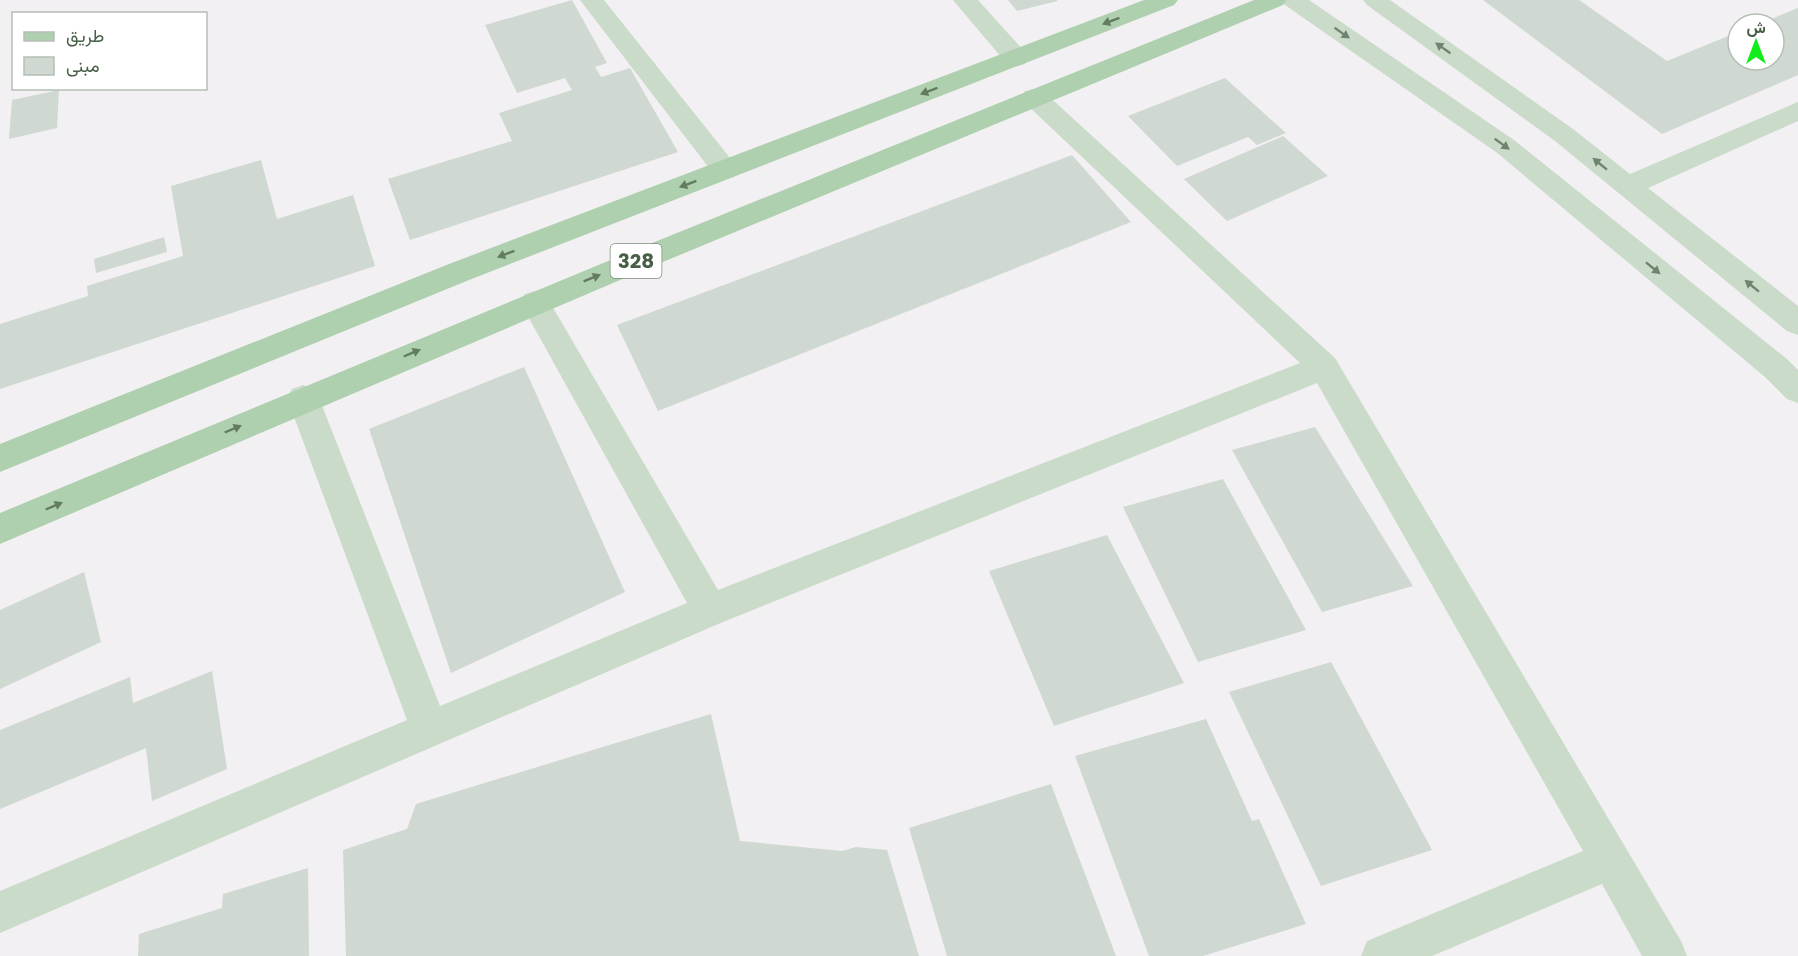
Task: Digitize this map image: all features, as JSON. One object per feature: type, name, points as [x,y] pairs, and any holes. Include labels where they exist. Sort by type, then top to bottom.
[{"type":"main road","points":[[0,458],[448,276],[1166,0]]},
{"type":"main road","name":"328","points":[[0,529],[303,398],[1275,0]]},
{"type":"street","points":[[592,0],[725,170]]},
{"type":"street","points":[[965,0],[1016,58]]},
{"type":"street","points":[[1293,0],[1505,146],[1776,368],[1798,390]]},
{"type":"street","points":[[1375,0],[1564,135],[1798,322]]},
{"type":"street","points":[[1034,97],[1324,367],[1666,956]]},
{"type":"street","points":[[1628,186],[1798,111]]},
{"type":"street","points":[[535,302],[710,610]]},
{"type":"street","points":[[0,912],[710,610],[1324,367]]},
{"type":"street","points":[[303,398],[430,730]]},
{"type":"street","points":[[1382,956],[1610,860]]},
{"type":"building","points":[[572,0],[607,63],[595,67],[601,77],[630,68],[678,152],[410,240],[388,179],[512,141],[499,113],[572,90],[565,78],[517,93],[485,25]]},
{"type":"building","points":[[1008,0],[1057,0],[1057,1],[1017,11]]},
{"type":"building","points":[[1483,0],[1579,0],[1667,61],[1726,37],[1726,72],[1786,72],[1786,13],[1798,8],[1798,75],[1662,134]]},
{"type":"building","points":[[1225,78],[1286,133],[1257,145],[1248,137],[1177,166],[1128,116]]},
{"type":"building","points":[[59,90],[57,128],[9,139],[12,100]]},
{"type":"building","points":[[1283,136],[1328,176],[1227,221],[1184,179]]},
{"type":"building","points":[[1072,155],[1131,222],[658,411],[617,325]]},
{"type":"building","points":[[261,160],[277,219],[353,195],[375,266],[0,389],[0,324],[88,296],[87,286],[183,256],[171,186]]},
{"type":"building","points":[[164,237],[167,252],[96,273],[94,259]]},
{"type":"building","points":[[524,367],[625,592],[451,673],[369,429]]},
{"type":"building","points":[[1315,427],[1413,586],[1322,612],[1232,450]]},
{"type":"building","points":[[1223,479],[1306,630],[1198,662],[1123,507]]},
{"type":"building","points":[[1107,535],[1184,683],[1054,726],[989,571]]},
{"type":"building","points":[[84,572],[101,642],[0,689],[0,610]]},
{"type":"building","points":[[1331,662],[1432,850],[1321,886],[1229,692]]},
{"type":"building","points":[[212,671],[227,769],[152,801],[146,748],[0,809],[0,730],[130,677],[133,703]]},
{"type":"building","points":[[711,714],[740,841],[842,851],[856,847],[887,850],[919,956],[346,956],[343,850],[407,829],[416,804]]},
{"type":"building","points":[[1206,719],[1252,821],[1259,819],[1306,924],[1203,956],[1149,956],[1075,756]]},
{"type":"building","points":[[1051,784],[1116,956],[947,956],[909,828]]},
{"type":"building","points":[[308,868],[309,956],[138,956],[139,934],[222,908],[223,894]]}]
